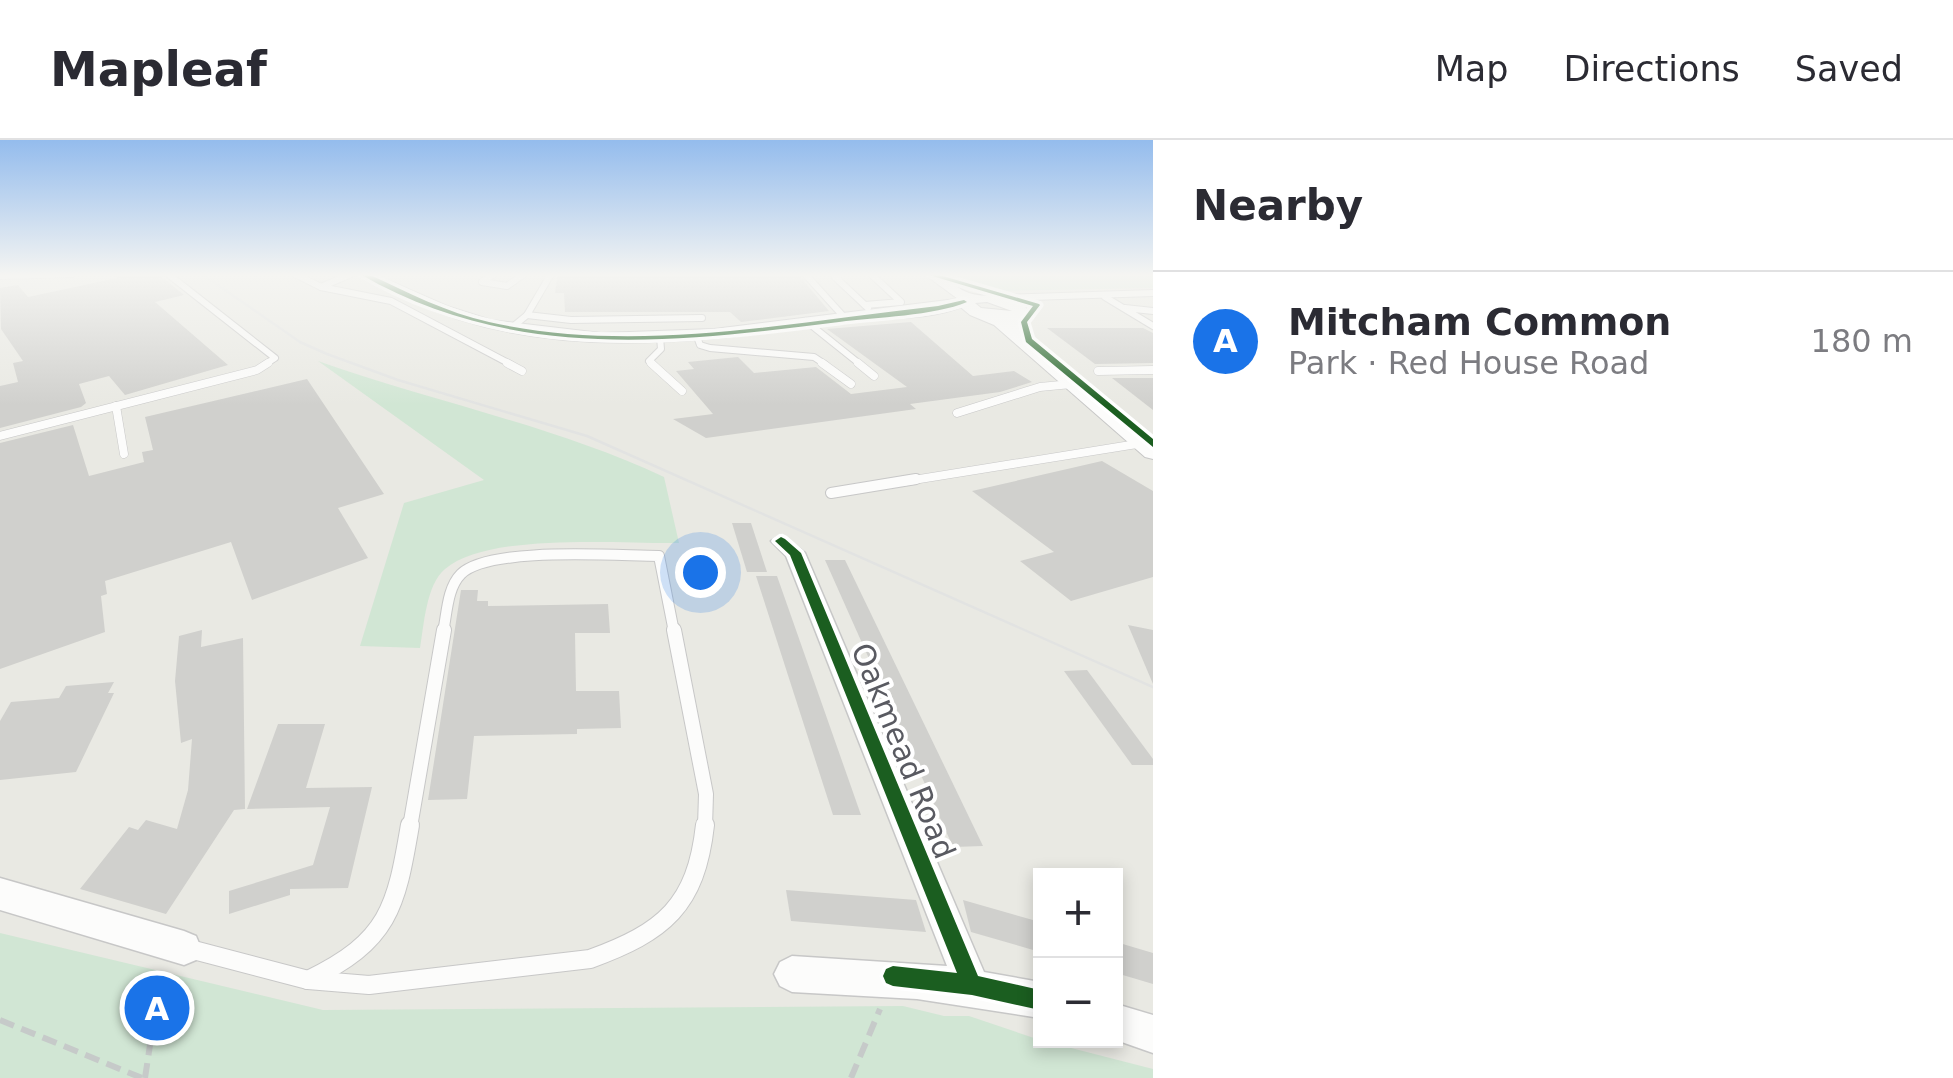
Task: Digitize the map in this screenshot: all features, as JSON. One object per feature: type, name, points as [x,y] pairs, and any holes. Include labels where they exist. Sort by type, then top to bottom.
[{"type":"main road","points":[[1023,318],[1072,384],[1148,448]]},
{"type":"street","points":[[467,318],[510,329],[576,337],[660,337],[844,318]]},
{"type":"street","name":"Oakmead Road","points":[[781,541],[795,554],[972,985]]},
{"type":"street","points":[[0,894],[175,945]]},
{"type":"street","points":[[792,974],[894,976],[972,985],[1033,998]]},
{"type":"street","points":[[1123,1024],[1153,1034]]},
{"type":"lane","points":[[0,436],[267,367],[275,358],[224,318]]},
{"type":"lane","points":[[424,318],[522,371]]},
{"type":"lane","points":[[510,329],[524,318]]},
{"type":"lane","points":[[551,318],[702,318]]},
{"type":"lane","points":[[806,321],[874,376]]},
{"type":"lane","points":[[696,334],[700,344],[710,348],[814,357],[852,384]]},
{"type":"lane","points":[[660,337],[661,349],[649,361],[682,390]]},
{"type":"lane","points":[[1098,371],[1153,370]]},
{"type":"lane","points":[[957,412],[1040,387],[1072,384]]},
{"type":"lane","points":[[116,406],[124,454]]},
{"type":"lane","points":[[831,493],[1148,448]]},
{"type":"lane","points":[[175,945],[308,980],[369,984],[590,959],[624,949],[655,931],[680,909],[694,882],[706,794],[659,556],[498,558],[469,567],[456,578],[398,894],[366,944],[335,967],[308,980]]},
{"type":"path","points":[[0,1020],[143,1078],[175,945]]},
{"type":"path","points":[[849,1078],[894,976]]},
{"type":"green space","points":[[318,361],[536,428],[664,477],[679,543],[556,542],[492,549],[465,557],[445,569],[434,585],[420,648],[360,646],[404,503],[484,480]]},
{"type":"green space","points":[[0,933],[323,1010],[903,1006],[944,1016],[969,1016],[1033,1038],[1033,1048],[1071,1048],[1153,1069],[1153,1078],[0,1078]]},
{"type":"building","points":[[1,318],[173,318],[228,365],[125,395],[109,376],[79,384],[86,403],[81,407],[0,428],[0,386],[18,382],[13,363],[23,361],[1,329]]},
{"type":"building","points":[[736,318],[775,318],[741,322]]},
{"type":"building","points":[[911,322],[973,376],[1014,371],[1032,382],[1000,392],[910,404],[916,409],[706,438],[673,419],[713,414],[676,371],[694,369],[688,362],[738,357],[754,373],[816,367],[851,394],[907,387],[827,329]]},
{"type":"building","points":[[1047,328],[1143,328],[1153,333],[1153,363],[1095,364]]},
{"type":"building","points":[[1112,378],[1153,378],[1153,410]]},
{"type":"building","points":[[307,379],[384,494],[338,508],[368,558],[252,600],[231,542],[105,581],[107,594],[101,596],[105,632],[0,669],[0,443],[73,425],[89,476],[144,462],[142,452],[153,450],[145,417]]},
{"type":"building","points":[[1102,461],[1153,491],[1153,577],[1071,601],[1020,561],[1054,552],[972,491]]},
{"type":"building","points":[[732,523],[751,523],[767,572],[747,572]]},
{"type":"building","points":[[825,560],[845,560],[983,846],[953,847]]},
{"type":"building","points":[[756,576],[777,576],[861,815],[833,815]]},
{"type":"building","points":[[461,590],[478,590],[477,601],[488,601],[488,606],[608,604],[610,633],[575,633],[576,691],[619,691],[621,728],[577,729],[577,734],[474,736],[467,799],[428,800]]},
{"type":"building","points":[[1128,625],[1153,630],[1153,684]]},
{"type":"building","points":[[202,630],[201,647],[243,638],[245,809],[234,810],[166,914],[80,889],[129,827],[138,830],[146,820],[177,829],[188,790],[192,739],[181,743],[175,681],[179,636]]},
{"type":"building","points":[[1087,670],[1153,759],[1153,765],[1132,765],[1064,671]]},
{"type":"building","points":[[114,682],[108,693],[114,693],[76,772],[0,780],[0,721],[11,702],[59,698],[66,686]]},
{"type":"building","points":[[278,724],[325,724],[306,788],[372,787],[348,888],[290,889],[290,895],[229,914],[229,891],[313,865],[330,807],[247,809]]},
{"type":"building","points":[[786,890],[916,900],[926,932],[791,921]]},
{"type":"building","points":[[963,900],[1033,920],[1033,950],[971,932]]},
{"type":"building","points":[[1123,944],[1153,953],[1153,984],[1123,975]]},
{"type":"tram line","points":[[265,318],[300,342],[327,354],[398,380],[587,436],[1153,687]]},
{"type":"cycle path","points":[[465,318],[545,334],[601,338],[714,334],[856,318]]},
{"type":"cycle path","points":[[1027,318],[1024,322],[1029,340],[1153,444]]},
{"type":"cycle path","points":[[781,541],[795,553],[972,985]]},
{"type":"cycle path","points":[[893,976],[972,985],[1033,998]]},
{"type":"place","name":"Mitcham Common","points":[[157,1008]]}]
